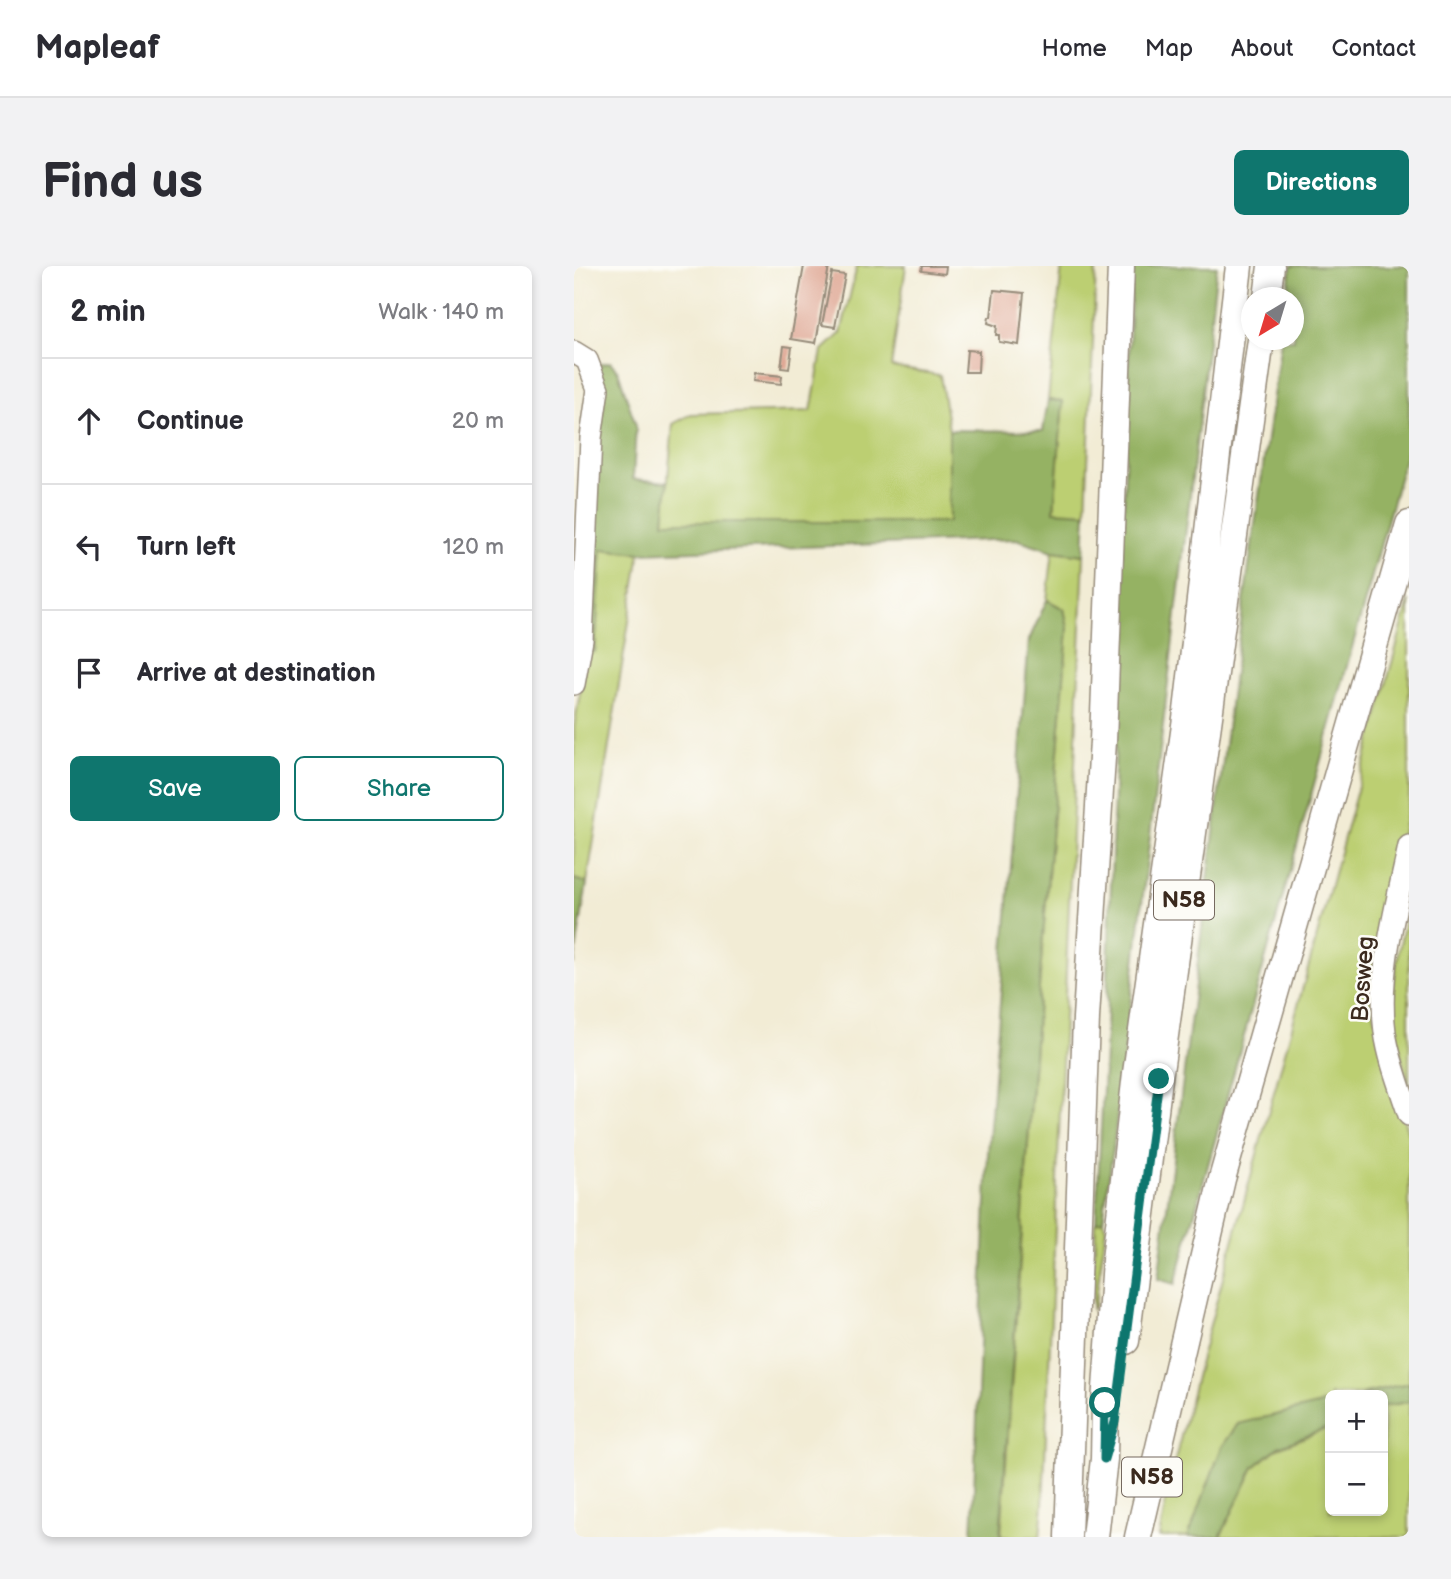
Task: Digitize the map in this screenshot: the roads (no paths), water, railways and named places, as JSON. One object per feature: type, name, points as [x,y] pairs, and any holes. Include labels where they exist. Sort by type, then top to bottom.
[{"type":"main road","points":[[1068,1537],[1086,1018],[1102,741],[1121,266]]},
{"type":"main road","name":"N58","points":[[1095,1537],[1104,1459],[1115,1259],[1135,1086],[1187,710],[1239,266]]},
{"type":"main road","points":[[1268,287],[1271,266]]},
{"type":"main road","name":"N58","points":[[1104,1459],[1115,1422],[1159,1079],[1260,350]]},
{"type":"main road","name":"N58","points":[[1138,1537],[1222,1180],[1409,524]]},
{"type":"street","points":[[574,352],[587,360],[598,389],[591,438],[582,640],[574,684]]},
{"type":"street","name":"Bosweg","points":[[1409,846],[1387,957],[1383,998],[1385,1032],[1409,1115]]}]
